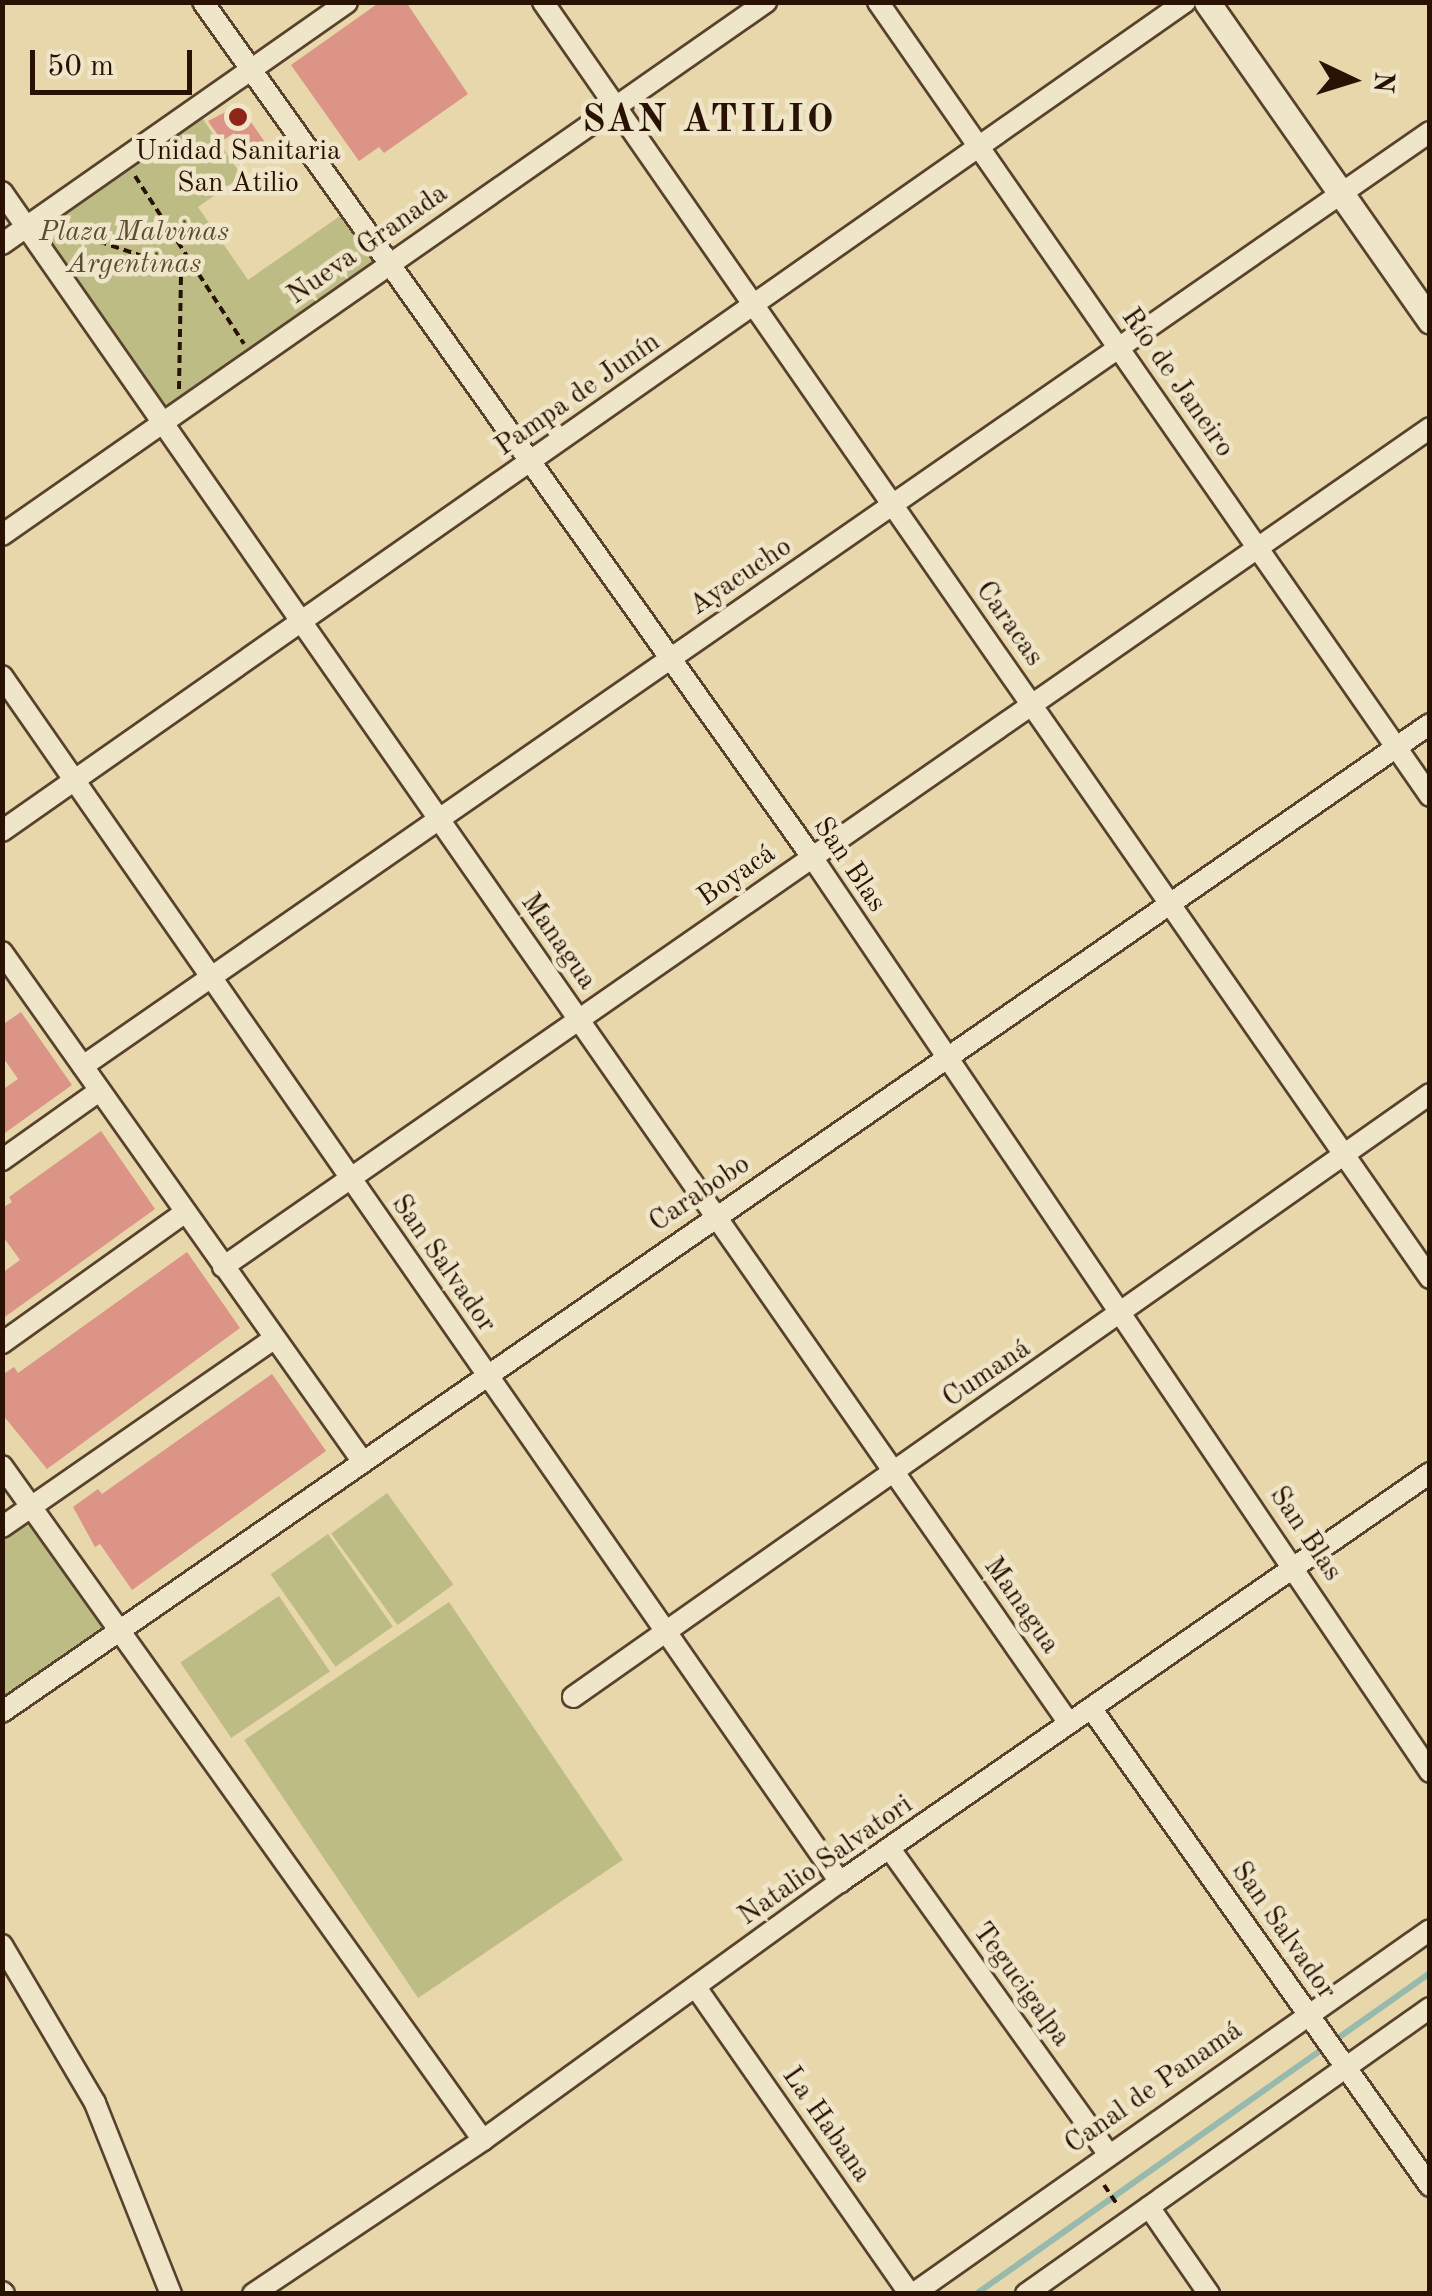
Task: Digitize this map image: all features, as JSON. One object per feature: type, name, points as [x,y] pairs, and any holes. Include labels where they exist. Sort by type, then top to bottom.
[{"type":"street","name":"San Blas","points":[[203,2],[528,464],[812,857],[944,1060],[1292,1564],[1430,1772]]},
{"type":"street","points":[[2,244],[347,2]]},
{"type":"street","name":"Caracas","points":[[542,2],[756,304],[1430,1278]]},
{"type":"street","name":"Nueva Granada","points":[[2,535],[766,2]]},
{"type":"street","name":"Río de Janeiro","points":[[878,2],[983,146],[1118,348],[1430,796]]},
{"type":"street","name":"Pampa de Junín","points":[[2,831],[1185,2]]},
{"type":"street","points":[[1207,2],[1430,322]]},
{"type":"street","name":"Ayacucho","points":[[83,1066],[215,980],[1430,132]]},
{"type":"street","name":"Managua","points":[[2,192],[32,224],[170,416],[302,622],[891,1472],[1070,1723]]},
{"type":"street","name":"Boyacá","points":[[223,1267],[1030,702],[1430,428]]},
{"type":"street","name":"San Salvador","points":[[2,676],[840,1882]]},
{"type":"street","name":"Carabobo","points":[[2,1712],[486,1373],[1430,724]]},
{"type":"street","points":[[2,952],[9,975],[83,1066],[272,1340],[363,1462]]},
{"type":"street","points":[[2,1160],[98,1091]]},
{"type":"street","name":"Cumaná","points":[[574,1697],[666,1628],[1122,1315],[1430,1094]]},
{"type":"street","points":[[2,1344],[184,1213]]},
{"type":"street","points":[[2,1526],[272,1340]]},
{"type":"street","points":[[2,1466],[483,2140]]},
{"type":"street","name":"Natalio Salvatori","points":[[253,2294],[483,2140],[840,1882],[1292,1564],[1430,1473]]},
{"type":"street","name":"San Salvador","points":[[1091,1708],[1430,2186]]},
{"type":"street","name":"Tegucigalpa","points":[[890,1849],[1099,2158]]},
{"type":"street","name":"Canal de Panamá","points":[[911,2294],[1099,2158],[1430,1930]]},
{"type":"street","points":[[2,1945],[95,2103],[171,2294]]},
{"type":"street","name":"La Habana","points":[[697,1989],[911,2294]]},
{"type":"street","points":[[1026,2294],[1430,2008]]},
{"type":"street","points":[[1149,2207],[1209,2294]]},
{"type":"path","points":[[124,160],[253,358]]},
{"type":"path","points":[[32,224],[181,269]]},
{"type":"path","points":[[181,269],[191,262]]},
{"type":"path","points":[[170,416],[181,269]]},
{"type":"path","points":[[1099,2158],[1129,2222]]},
{"type":"green space","name":"Plaza Malvinas Argentinas","points":[[196,109],[242,176],[198,207],[248,280],[350,209],[388,265],[161,422],[27,227]]},
{"type":"green space","points":[[387,1493],[453,1584],[398,1625],[331,1534]]},
{"type":"green space","points":[[31,1506],[119,1632],[3,1712],[3,1527]]},
{"type":"green space","points":[[328,1534],[393,1627],[335,1667],[271,1574]]},
{"type":"green space","points":[[279,1596],[330,1671],[231,1738],[180,1663]]},
{"type":"green space","points":[[449,1602],[623,1860],[418,1998],[244,1740]]},
{"type":"building","points":[[380,2],[406,2],[468,94],[384,153],[379,147],[359,161],[291,65]]},
{"type":"building","points":[[239,105],[267,145],[251,156],[234,133],[222,141],[208,121]]},
{"type":"building","points":[[21,1012],[72,1085],[2,1135],[2,1090],[18,1079],[2,1056],[2,1025]]},
{"type":"building","points":[[101,1131],[155,1209],[2,1319],[2,1273],[20,1260],[2,1235],[2,1208],[12,1202],[9,1197]]},
{"type":"building","points":[[187,1252],[240,1328],[47,1469],[2,1414],[2,1375],[14,1367],[18,1373]]},
{"type":"building","points":[[272,1374],[326,1451],[132,1590],[100,1544],[95,1547],[73,1507],[98,1489],[102,1494]]},
{"type":"waterway","points":[[976,2294],[1430,1973]]},
{"type":"place","name":"Unidad Sanitaria San Atilio","points":[[238,117]]},
{"type":"district","name":"SAN ATILIO","points":[[709,122]]}]
